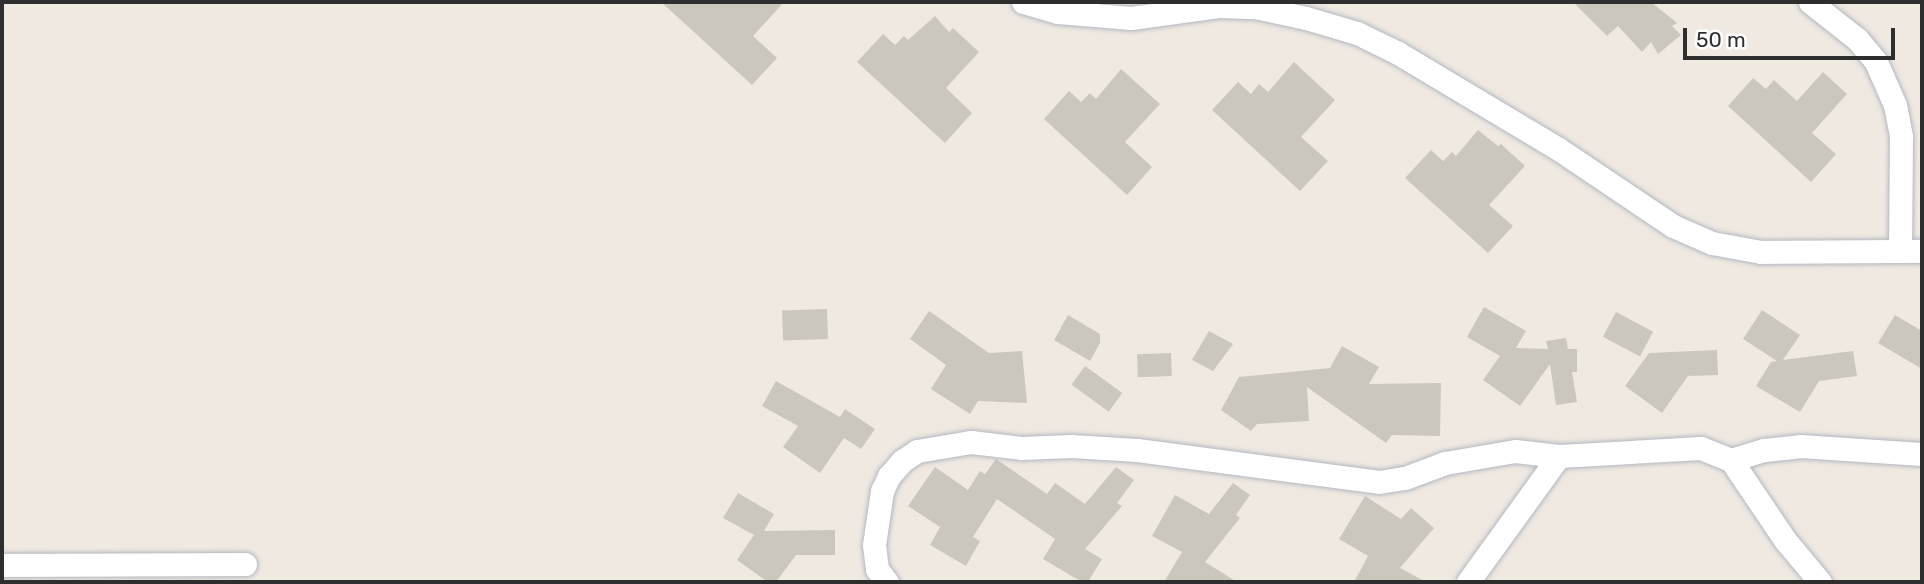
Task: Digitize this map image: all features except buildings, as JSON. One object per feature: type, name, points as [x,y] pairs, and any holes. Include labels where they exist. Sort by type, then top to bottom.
[{"type":"street","points":[[1023,2],[1058,12],[1131,18],[1220,6],[1255,7],[1306,18],[1357,33],[1410,60],[1557,148],[1673,226],[1712,243],[1761,252],[1911,251],[1901,137],[1895,105],[1876,62],[1857,39],[1810,2]]},
{"type":"street","points":[[887,582],[877,569],[874,545],[882,491],[902,461],[933,447],[971,442],[1021,448],[1071,446],[1137,450],[1379,482],[1405,478],[1445,463],[1492,453],[1515,451],[1559,456],[1701,447],[1731,460],[1785,540],[1820,582]]},
{"type":"street","points":[[1731,460],[1764,450],[1800,446],[1922,454]]},
{"type":"street","points":[[1468,582],[1559,456]]},
{"type":"street","points":[[2,565],[245,564]]}]
